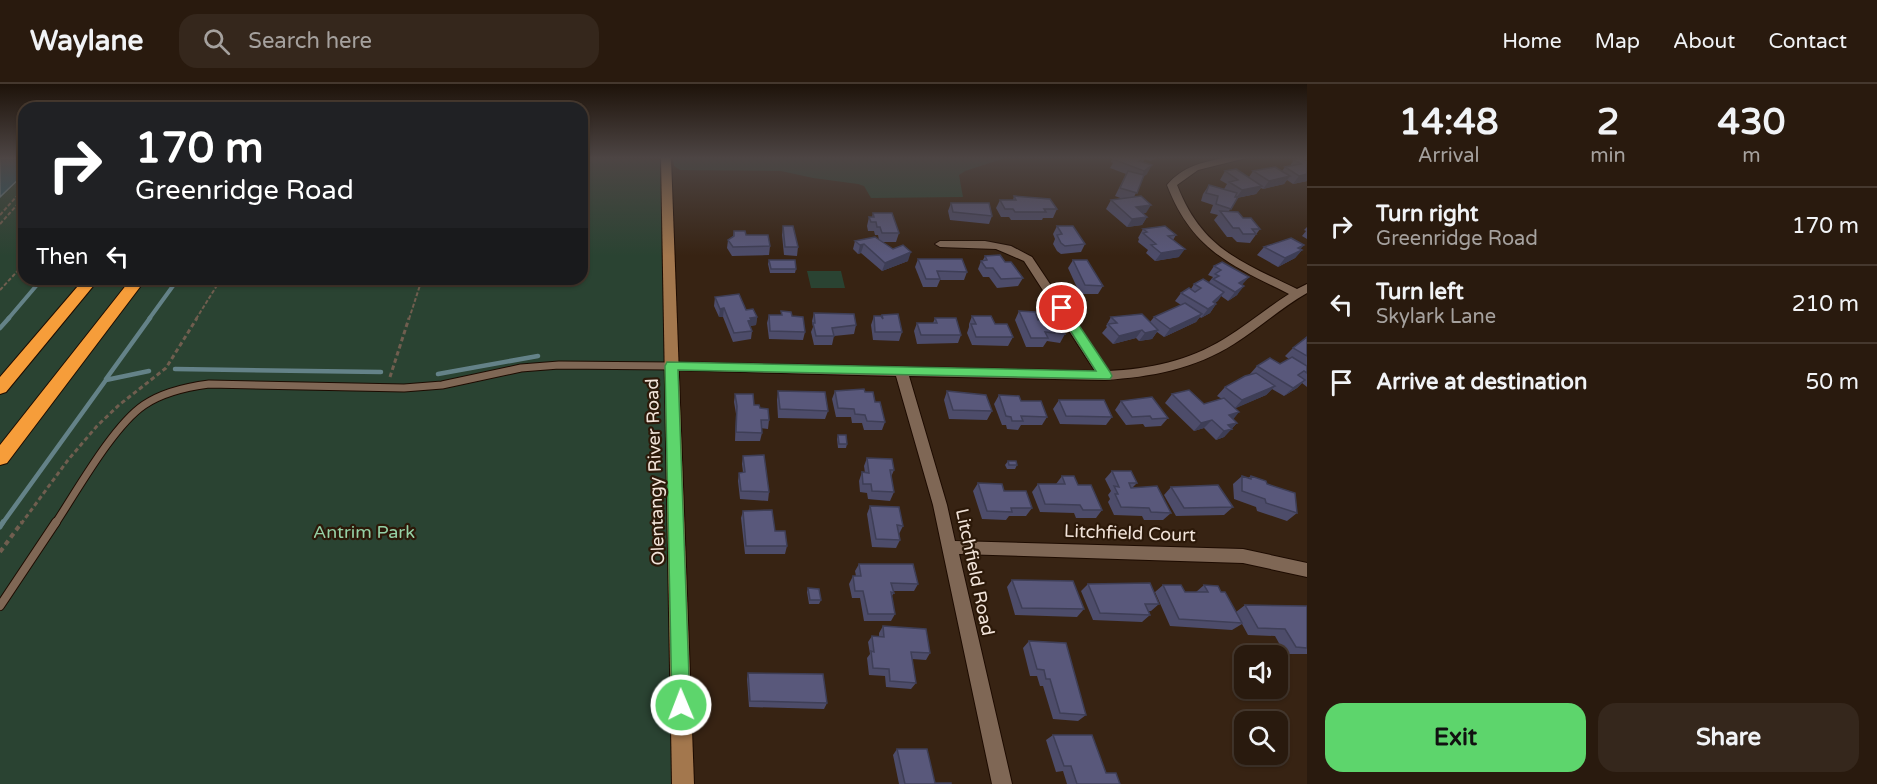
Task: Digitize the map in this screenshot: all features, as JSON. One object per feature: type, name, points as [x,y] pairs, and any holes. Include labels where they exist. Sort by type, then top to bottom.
[{"type":"highway","points":[[0,388],[87,285]]},
{"type":"highway","points":[[0,458],[134,285]]},
{"type":"main road","name":"Olentangy River Road","points":[[667,191],[683,784]]},
{"type":"street","points":[[671,366],[1105,376],[1150,372],[1190,361],[1217,349],[1302,291],[1210,246],[1197,235],[1177,204],[1173,191]]},
{"type":"street","points":[[940,244],[993,244],[1012,250],[1028,259],[1105,376]]},
{"type":"street","name":"Litchfield Road","points":[[901,371],[931,468],[1002,784]]},
{"type":"street","name":"Litchfield Court","points":[[950,548],[1244,556],[1307,570]]},
{"type":"lane","points":[[0,606],[121,426],[151,401],[173,390],[209,384],[387,388],[442,385],[520,368],[559,365],[671,366]]},
{"type":"path","points":[[0,215],[18,195]]},
{"type":"path","points":[[0,224],[18,204]]},
{"type":"path","points":[[0,290],[18,270]]},
{"type":"path","points":[[0,552],[90,435],[113,410],[166,368],[217,285]]},
{"type":"path","points":[[387,388],[420,285]]},
{"type":"green space","name":"Antrim Park","points":[[0,191],[18,191],[18,285],[588,285],[588,191],[667,191],[683,784],[0,784]]},
{"type":"green space","points":[[867,191],[962,191],[963,197],[871,198]]},
{"type":"green space","points":[[807,271],[841,271],[845,288],[811,288]]},
{"type":"building","points":[[1207,191],[1229,191],[1237,193],[1235,197],[1238,197],[1231,209],[1216,204],[1218,196],[1206,193]]},
{"type":"building","points":[[1014,196],[1050,199],[1057,209],[1044,209],[1046,212],[1015,212],[1013,209],[1005,209],[1000,200],[1016,200]]},
{"type":"building","points":[[1141,196],[1151,205],[1136,207],[1147,217],[1132,219],[1111,200]]},
{"type":"building","points":[[951,203],[989,203],[992,216],[953,212]]},
{"type":"building","points":[[1220,211],[1238,212],[1243,218],[1251,218],[1260,229],[1252,229],[1256,234],[1243,234],[1239,228],[1233,228]]},
{"type":"building","points":[[873,213],[892,213],[899,233],[882,233],[876,222],[871,222],[869,217],[874,217]]},
{"type":"building","points":[[783,226],[793,226],[798,247],[785,247]]},
{"type":"building","points":[[1057,226],[1073,226],[1085,244],[1065,246],[1057,235],[1062,234]]},
{"type":"building","points":[[1165,226],[1176,235],[1168,236],[1185,249],[1161,253],[1151,245],[1156,244],[1143,233],[1147,232],[1143,229]]},
{"type":"building","points":[[734,231],[745,231],[746,235],[768,235],[770,246],[733,247],[728,240],[734,236]]},
{"type":"building","points":[[875,237],[893,249],[903,245],[911,252],[885,263],[864,244],[860,245],[855,241]]},
{"type":"building","points":[[1291,238],[1304,245],[1298,248],[1302,250],[1285,258],[1264,247]]},
{"type":"building","points":[[1000,255],[1005,262],[1011,262],[1023,278],[1001,279],[993,268],[986,268],[981,261],[987,260],[985,256]]},
{"type":"building","points":[[918,259],[962,259],[967,272],[937,271],[940,279],[926,279]]},
{"type":"building","points":[[769,260],[795,260],[796,269],[771,269]]},
{"type":"building","points":[[1073,260],[1087,260],[1103,286],[1085,285]]},
{"type":"building","points":[[1222,262],[1249,277],[1239,283],[1244,286],[1235,292],[1213,279],[1219,276],[1215,274],[1221,270],[1214,266]]},
{"type":"building","points":[[1203,279],[1224,292],[1213,302],[1216,304],[1208,309],[1181,293],[1189,288],[1195,292],[1201,288],[1194,284]]},
{"type":"building","points":[[739,294],[746,310],[753,309],[757,317],[750,318],[751,320],[748,321],[752,331],[734,333],[724,308],[720,309],[715,297]]},
{"type":"building","points":[[1185,303],[1202,314],[1170,329],[1154,317]]},
{"type":"building","points":[[781,311],[791,312],[792,316],[803,317],[805,332],[770,331],[769,315],[782,315]]},
{"type":"building","points":[[1019,311],[1035,312],[1038,320],[1058,320],[1065,334],[1045,332],[1048,338],[1031,338]]},
{"type":"building","points":[[814,313],[854,314],[856,325],[832,328],[834,336],[816,336],[813,323],[815,323]]},
{"type":"building","points":[[898,314],[902,332],[875,332],[874,316],[881,316],[883,319],[882,315]]},
{"type":"building","points":[[1142,314],[1158,330],[1145,333],[1142,330],[1119,336],[1108,324],[1117,323],[1111,317]]},
{"type":"building","points":[[972,316],[991,316],[995,324],[1007,324],[1013,337],[976,337],[971,324],[976,324]]},
{"type":"building","points":[[935,318],[956,318],[961,335],[921,335],[917,323],[937,323]]},
{"type":"building","points":[[1307,337],[1307,356],[1293,348]]},
{"type":"building","points":[[1292,357],[1307,366],[1307,373],[1304,371],[1298,375],[1305,380],[1293,388],[1257,366],[1270,358],[1280,364]]},
{"type":"building","points":[[1256,373],[1275,386],[1242,400],[1225,387],[1245,376]]},
{"type":"building","points":[[864,389],[865,392],[873,392],[875,402],[880,402],[885,422],[867,421],[865,415],[855,414],[854,409],[838,408],[835,391]]},
{"type":"building","points":[[1189,390],[1204,404],[1224,398],[1239,412],[1229,415],[1237,423],[1228,425],[1232,429],[1224,431],[1212,420],[1201,423],[1172,394]]},
{"type":"building","points":[[778,391],[825,392],[828,411],[780,409]]},
{"type":"building","points":[[947,391],[986,395],[992,411],[953,410]]},
{"type":"building","points":[[735,394],[753,394],[754,405],[768,409],[769,420],[761,420],[762,433],[736,432]]},
{"type":"building","points":[[999,395],[1019,396],[1021,401],[1041,401],[1047,417],[1021,416],[1023,421],[1012,421],[1011,417],[1006,416]]},
{"type":"building","points":[[1152,397],[1168,418],[1132,417],[1121,401]]},
{"type":"building","points":[[1059,400],[1104,400],[1112,417],[1066,416]]},
{"type":"building","points":[[838,435],[846,435],[847,444],[839,444]]},
{"type":"building","points":[[764,455],[769,492],[741,491],[739,473],[745,472],[743,456]]},
{"type":"building","points":[[867,458],[892,459],[894,470],[890,470],[894,492],[872,491],[871,484],[863,484],[862,472],[869,473]]},
{"type":"building","points":[[1008,461],[1016,461],[1017,465],[1009,465]]},
{"type":"building","points":[[1112,471],[1131,471],[1137,483],[1129,483],[1131,488],[1157,486],[1171,513],[1151,512],[1149,508],[1121,507],[1114,486],[1119,487]]},
{"type":"building","points":[[1062,476],[1074,476],[1078,485],[1091,485],[1102,510],[1083,510],[1080,505],[1045,504],[1038,484],[1065,484]]},
{"type":"building","points":[[1242,476],[1251,479],[1251,476],[1295,493],[1297,513],[1266,503],[1265,499],[1242,491]]},
{"type":"building","points":[[978,483],[1002,484],[1004,491],[1026,491],[1032,508],[1011,508],[1012,512],[987,511]]},
{"type":"building","points":[[1218,485],[1233,507],[1184,508],[1171,487]]},
{"type":"building","points":[[870,506],[899,507],[903,526],[897,525],[900,540],[876,539]]},
{"type":"building","points":[[772,510],[775,531],[785,531],[787,546],[746,546],[743,511]]},
{"type":"building","points":[[859,564],[913,564],[918,584],[891,583],[895,614],[868,614],[863,591],[855,591],[853,576],[861,576]]},
{"type":"building","points":[[1012,580],[1073,581],[1084,609],[1022,608]]},
{"type":"building","points":[[1150,583],[1159,604],[1145,604],[1150,615],[1100,613],[1088,584]]},
{"type":"building","points":[[1163,585],[1181,585],[1185,592],[1208,592],[1204,585],[1218,586],[1221,592],[1225,592],[1242,623],[1179,619]]},
{"type":"building","points":[[808,588],[819,589],[821,600],[810,600]]},
{"type":"building","points":[[1245,605],[1307,606],[1307,648],[1296,647],[1285,629],[1258,628]]},
{"type":"building","points":[[883,626],[926,629],[930,653],[911,652],[916,683],[890,681],[889,669],[873,668],[872,636],[884,637]]},
{"type":"building","points":[[1029,641],[1066,643],[1086,715],[1060,713],[1050,679],[1046,679],[1044,670],[1037,669]]},
{"type":"building","points":[[748,673],[823,674],[827,703],[750,701]]},
{"type":"building","points":[[1053,735],[1092,735],[1106,773],[1116,773],[1120,784],[1077,784],[1071,766],[1064,766]]},
{"type":"building","points":[[897,749],[927,749],[935,783],[951,784],[905,784]]},
{"type":"waterway","points":[[8,319],[37,285]]},
{"type":"waterway","points":[[149,319],[174,285]]},
{"type":"waterway","points":[[0,328],[9,318]]},
{"type":"waterway","points":[[106,379],[150,318]]},
{"type":"waterway","points":[[438,374],[538,356]]},
{"type":"waterway","points":[[175,369],[381,372]]},
{"type":"waterway","points":[[2,524],[106,380],[149,371]]},
{"type":"waterway","points":[[0,527],[3,522]]},
{"type":"route","points":[[681,705],[671,366],[1105,376],[1062,308]]}]
